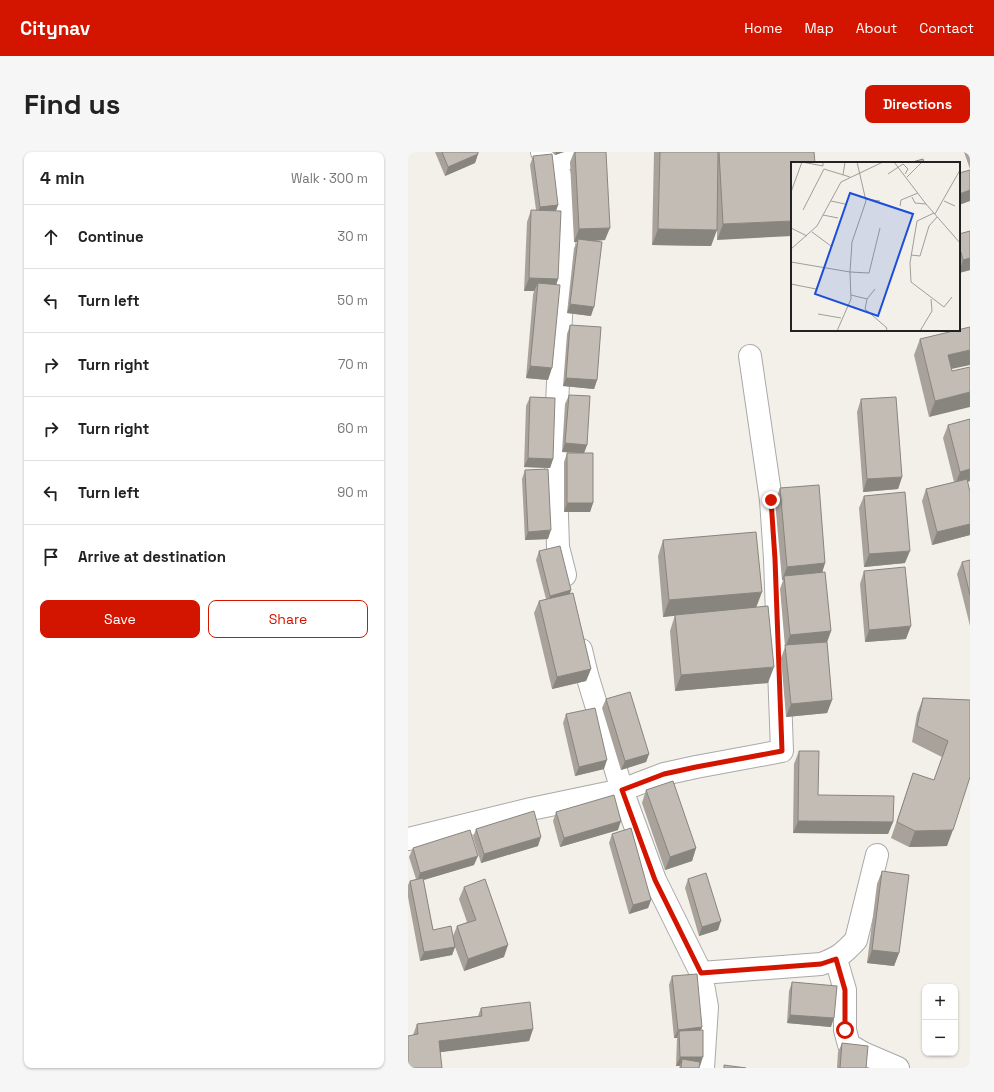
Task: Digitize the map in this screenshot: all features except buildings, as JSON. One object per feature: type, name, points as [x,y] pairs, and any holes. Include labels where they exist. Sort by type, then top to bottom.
[{"type":"street","points":[[568,592],[558,547],[556,485],[557,405],[565,228],[560,175],[548,157],[594,152]]},
{"type":"street","points":[[408,839],[531,809],[622,790],[664,774],[782,751],[775,559],[771,508],[750,356]]},
{"type":"street","points":[[577,630],[587,675],[622,790],[655,880],[701,973],[707,1007],[703,1068]]},
{"type":"street","points":[[701,973],[821,964],[836,959],[856,940],[877,855]]},
{"type":"street","points":[[836,959],[845,990],[845,1030],[849,1045],[863,1053],[898,1068]]},
{"type":"route","points":[[771,500],[775,559],[782,751],[664,774],[622,790],[655,880],[701,973],[821,964],[836,959],[845,990],[845,1030]]}]
